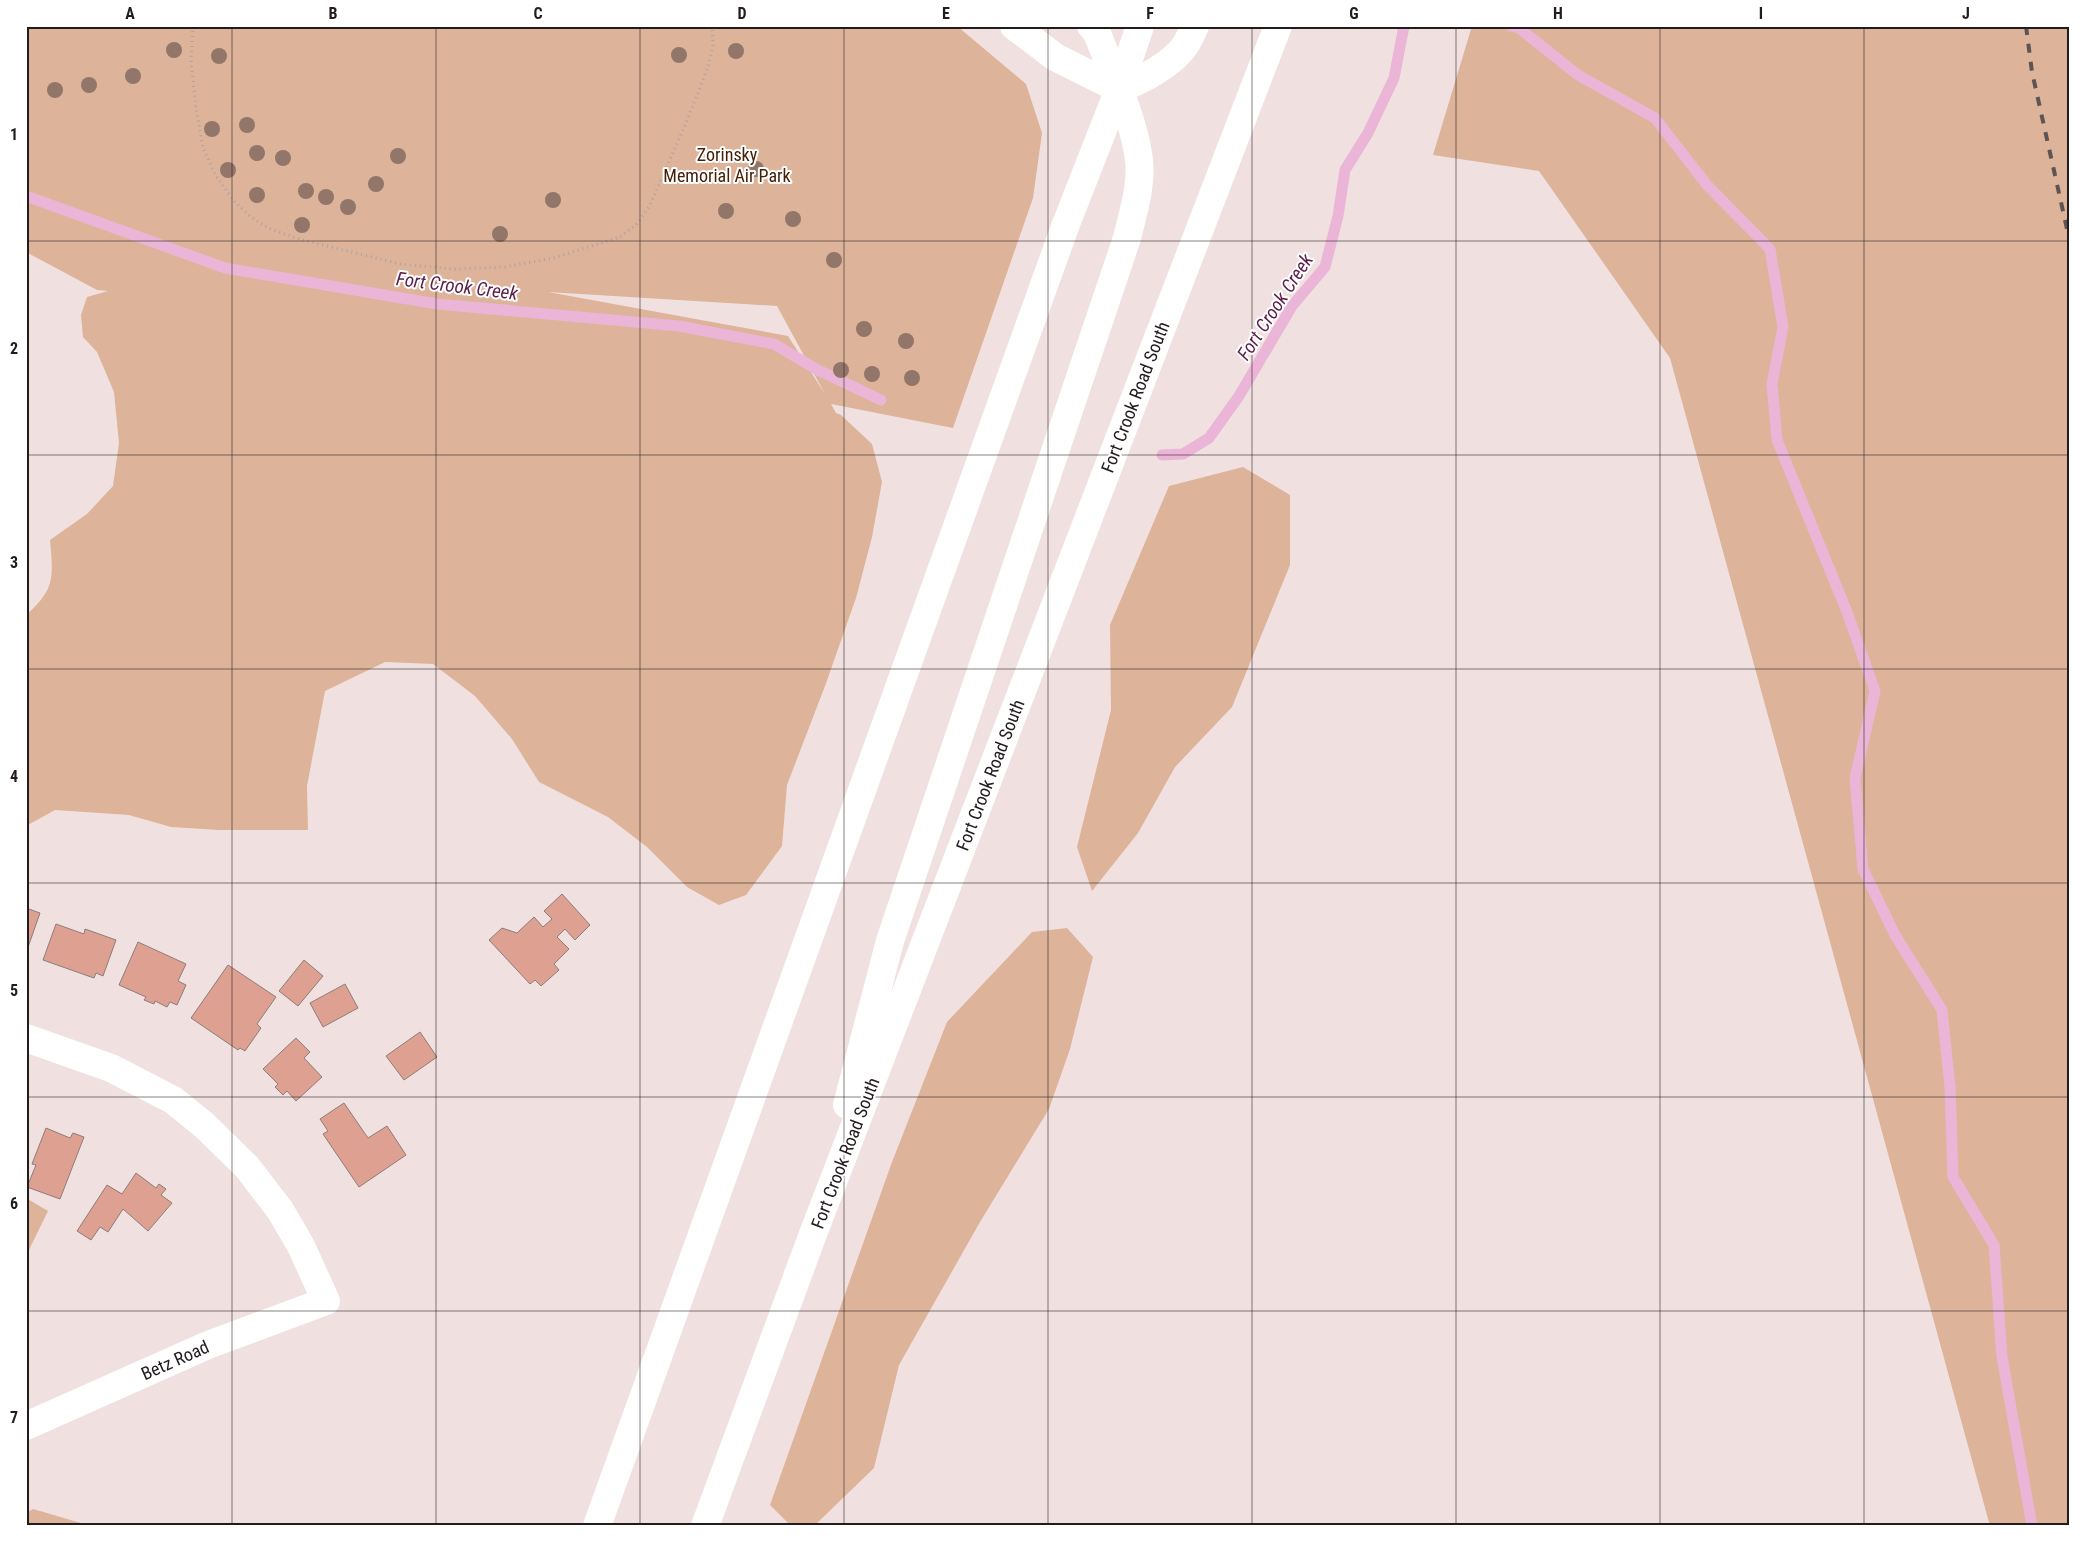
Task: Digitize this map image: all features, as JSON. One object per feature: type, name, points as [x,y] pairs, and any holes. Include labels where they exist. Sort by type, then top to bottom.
[{"type":"main road","points":[[1014,26],[1055,57],[1119,88],[1141,80],[1164,65],[1185,46],[1195,26]]},
{"type":"main road","points":[[814,1234],[890,942],[1127,238],[1136,196],[1139,161],[1131,119],[1097,34],[1091,26]]},
{"type":"main road","points":[[597,1526],[1066,224],[1119,88],[1140,26]]},
{"type":"main road","name":"Fort Crook Road South","points":[[705,1526],[814,1234],[1278,26]]},
{"type":"main road","name":"Betz Road","points":[[26,1038],[111,1068],[173,1100],[204,1125],[247,1167],[280,1210],[302,1246],[326,1301],[208,1345],[26,1426]]},
{"type":"path","points":[[193,26],[191,61],[203,148],[216,176],[234,201],[250,216],[268,228],[300,239],[400,264],[454,269],[505,268],[552,258],[620,237],[636,225],[653,199],[708,67],[713,46],[712,26]]},
{"type":"green space","name":"Zorinsky Memorial Air Park","points":[[26,26],[957,26],[1026,84],[1042,133],[1033,198],[953,428],[831,404],[836,413],[841,415],[872,444],[882,482],[872,537],[856,598],[787,785],[782,846],[746,895],[719,905],[687,887],[647,847],[608,817],[539,782],[512,739],[475,696],[433,664],[385,662],[325,691],[307,786],[308,830],[219,830],[171,827],[129,815],[55,810],[26,826],[26,615],[36,606],[48,589],[52,573],[50,540],[87,514],[113,486],[119,443],[114,392],[97,352],[83,337],[81,315],[87,297],[108,291],[97,290],[26,252]],"holes":[[[548,292],[777,306],[825,394],[788,336]]]},
{"type":"green space","points":[[1472,26],[2069,26],[2069,1526],[1990,1526],[1670,358],[1539,171],[1433,155]]},
{"type":"green space","points":[[1243,467],[1290,495],[1290,565],[1232,707],[1175,767],[1138,833],[1092,891],[1077,847],[1111,710],[1110,625],[1169,486]]},
{"type":"green space","points":[[1067,928],[1093,957],[1070,1049],[1049,1109],[980,1222],[899,1365],[874,1468],[814,1526],[791,1526],[770,1505],[892,1162],[947,1022],[1032,932]]},
{"type":"green space","points":[[26,1198],[48,1211],[26,1256]]},
{"type":"green space","points":[[33,1509],[91,1526],[26,1526],[26,1513]]},
{"type":"building","points":[[562,894],[590,925],[575,940],[565,929],[557,937],[569,949],[554,964],[559,970],[541,986],[535,980],[530,984],[489,940],[502,928],[517,933],[534,917],[543,927],[552,919],[544,911]]},
{"type":"building","points":[[26,908],[40,913],[27,950],[26,949]]},
{"type":"building","points":[[56,924],[84,934],[85,929],[116,940],[103,976],[96,973],[94,978],[43,960]]},
{"type":"building","points":[[138,942],[186,964],[178,981],[186,985],[177,1005],[170,1002],[167,1007],[155,1001],[154,1004],[144,1000],[146,997],[119,985]]},
{"type":"building","points":[[304,960],[323,976],[298,1006],[279,991]]},
{"type":"building","points":[[228,965],[276,997],[257,1024],[261,1028],[245,1051],[240,1048],[238,1050],[191,1018]]},
{"type":"building","points":[[345,984],[358,1008],[323,1027],[310,1003]]},
{"type":"building","points":[[420,1032],[437,1057],[404,1080],[386,1056]]},
{"type":"building","points":[[296,1038],[310,1052],[304,1058],[322,1077],[296,1101],[287,1091],[283,1095],[275,1087],[278,1084],[263,1069]]},
{"type":"building","points":[[344,1103],[368,1138],[387,1126],[406,1155],[359,1187],[323,1134],[328,1131],[320,1119]]},
{"type":"building","points":[[46,1128],[70,1138],[73,1133],[84,1137],[60,1199],[27,1187],[36,1165],[32,1164]]},
{"type":"building","points":[[136,1173],[156,1188],[159,1184],[166,1189],[161,1195],[172,1203],[148,1231],[123,1209],[108,1232],[100,1227],[91,1240],[77,1231],[107,1185],[122,1194]]},
{"type":"waterway","name":"Fort Crook Creek","points":[[1162,455],[1183,454],[1209,438],[1239,396],[1292,306],[1325,267],[1338,216],[1345,170],[1368,133],[1394,78],[1404,26]]},
{"type":"waterway","points":[[1511,26],[1519,28],[1578,75],[1655,118],[1707,185],[1770,249],[1783,327],[1772,384],[1777,440],[1847,612],[1875,691],[1855,778],[1863,869],[1895,935],[1942,1010],[1950,1087],[1953,1177],[1994,1245],[2002,1357],[2032,1526]]},
{"type":"waterway","name":"Fort Crook Creek","points":[[26,196],[225,268],[437,304],[679,326],[774,344],[816,369],[881,400]]},
{"type":"railway","points":[[2026,26],[2032,72],[2069,238]]}]
